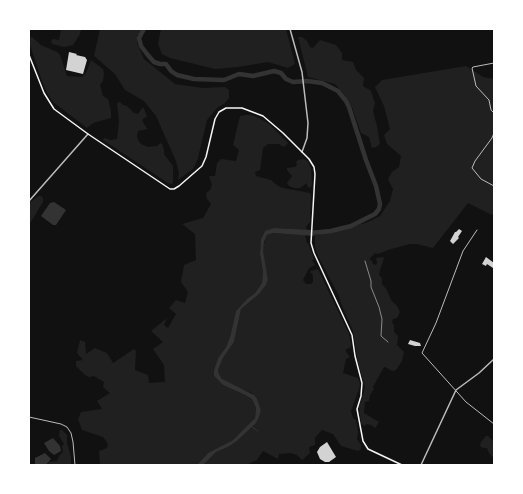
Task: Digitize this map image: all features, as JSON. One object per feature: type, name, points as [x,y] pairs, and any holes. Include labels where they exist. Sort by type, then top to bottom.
[{"type":"main road","points":[[29,55],[49,104],[88,134],[172,189],[179,186],[202,166],[206,157],[215,119],[219,112],[226,108],[242,108],[263,116],[283,133],[311,161],[315,170],[311,238],[314,253],[352,335],[355,356],[362,383],[357,409],[363,441],[368,449],[402,465]]},
{"type":"street","points":[[290,29],[304,87],[308,128],[305,146],[302,152]]},
{"type":"street","points":[[494,63],[472,68],[476,86],[489,100],[491,110],[494,113]]},
{"type":"street","points":[[494,133],[472,168],[481,179],[494,186]]},
{"type":"street","points":[[29,201],[88,134]]},
{"type":"street","points":[[477,230],[463,251],[436,323],[422,353],[472,408],[494,424]]},
{"type":"street","points":[[421,465],[456,390],[479,373],[494,359]]},
{"type":"street","points":[[29,417],[68,427],[73,442],[75,465]]},
{"type":"path","points":[[365,261],[372,293],[379,307],[382,319],[381,336],[388,342]]},
{"type":"shaded area","points":[[61,29],[81,29],[80,34],[73,45],[64,47],[52,44],[51,41],[53,39],[59,40]]},
{"type":"shaded area","points":[[100,29],[143,29],[140,35],[137,35],[137,43],[144,59],[175,84],[203,88],[225,87],[229,90],[229,98],[225,103],[217,108],[207,120],[198,158],[194,168],[178,180],[179,173],[176,161],[156,116],[144,101],[125,90],[115,74],[94,56]]},
{"type":"shaded area","points":[[161,29],[286,29],[295,64],[288,68],[268,62],[215,69],[170,58],[162,54],[158,44]]},
{"type":"shaded area","points":[[32,37],[41,45],[57,52],[60,55],[67,76],[82,77],[86,73],[91,60],[103,69],[103,81],[100,85],[103,96],[108,99],[111,118],[93,123],[87,128],[53,102],[42,81],[29,42],[29,38]]},
{"type":"shaded area","points":[[298,37],[302,37],[307,41],[310,47],[313,48],[320,40],[336,45],[342,53],[342,60],[353,62],[356,70],[364,78],[363,86],[371,91],[375,103],[373,111],[380,144],[376,147],[372,148],[369,137],[361,133],[352,107],[344,94],[335,84],[308,77]]},
{"type":"shaded area","points":[[466,66],[483,77],[494,79],[494,212],[492,215],[468,203],[433,248],[410,244],[378,254],[375,253],[370,258],[373,264],[376,265],[376,258],[384,258],[379,275],[382,278],[382,284],[387,290],[391,300],[400,312],[397,318],[393,319],[392,322],[394,332],[398,336],[397,345],[404,352],[402,361],[396,370],[392,371],[384,367],[373,387],[374,389],[370,395],[369,401],[365,402],[364,413],[379,422],[375,428],[367,424],[364,426],[361,423],[359,407],[365,388],[358,363],[353,331],[339,296],[318,256],[315,247],[315,235],[368,222],[380,216],[390,201],[393,189],[388,179],[392,172],[399,167],[401,156],[387,144],[384,135],[390,129],[384,106],[375,87],[382,80]]},
{"type":"shaded area","points":[[120,102],[134,113],[138,114],[143,107],[147,116],[142,120],[148,129],[138,131],[138,140],[141,144],[148,147],[157,146],[160,143],[162,144],[164,154],[173,166],[172,184],[168,183],[103,140],[104,138],[111,140],[117,139],[119,121],[117,103]]},
{"type":"shaded area","points":[[251,115],[259,118],[269,124],[288,143],[284,147],[279,144],[268,144],[263,148],[260,170],[255,172],[256,176],[271,180],[283,188],[310,193],[311,196],[310,222],[306,227],[307,230],[275,228],[264,232],[261,239],[260,254],[263,272],[262,283],[255,293],[236,311],[230,337],[226,347],[218,358],[214,376],[223,385],[252,399],[256,408],[255,418],[233,440],[208,453],[197,465],[100,465],[99,451],[107,448],[108,444],[103,437],[82,430],[78,419],[81,412],[102,409],[97,401],[110,393],[103,387],[104,382],[94,376],[89,377],[85,375],[76,366],[76,361],[83,360],[77,353],[80,340],[85,342],[86,354],[95,348],[107,353],[113,363],[134,349],[136,351],[135,370],[148,375],[149,383],[165,382],[164,365],[153,349],[163,342],[151,331],[167,318],[164,325],[168,328],[176,314],[169,308],[176,300],[185,303],[188,292],[181,282],[184,265],[196,260],[195,234],[182,224],[203,218],[211,204],[207,199],[206,193],[210,190],[212,185],[209,176],[215,176],[217,163],[221,159],[236,161],[239,150],[233,145],[240,116]]},
{"type":"shaded area","points":[[303,159],[308,161],[311,169],[312,185],[310,188],[307,186],[307,183],[300,188],[289,186],[287,183],[292,176],[287,168],[295,167],[298,160]]},
{"type":"shaded area","points":[[38,196],[43,198],[43,202],[29,225],[29,203]]},
{"type":"shaded area","points":[[54,202],[66,210],[56,225],[53,225],[41,216],[50,203]]},
{"type":"shaded area","points":[[274,228],[312,230],[315,232],[314,236],[273,233],[267,235],[264,242],[263,251],[268,280],[259,294],[241,309],[234,342],[223,358],[218,370],[222,379],[254,395],[261,411],[256,423],[237,441],[216,452],[203,465],[197,465],[208,453],[233,440],[255,418],[256,408],[252,399],[223,385],[214,376],[214,371],[218,358],[226,347],[230,337],[236,311],[255,293],[262,283],[263,272],[260,254],[261,239],[265,231]]},
{"type":"shaded area","points":[[273,233],[305,235],[314,259],[312,260],[315,265],[309,268],[303,280],[306,284],[311,284],[313,282],[313,277],[312,273],[310,273],[311,271],[318,269],[349,334],[351,345],[350,348],[346,349],[346,352],[350,357],[346,359],[343,373],[358,378],[360,384],[351,411],[353,418],[356,420],[358,432],[357,439],[361,445],[361,449],[358,451],[341,446],[333,434],[322,430],[315,438],[315,445],[309,447],[310,453],[302,460],[297,455],[291,453],[279,454],[278,459],[263,451],[257,460],[246,465],[203,465],[216,452],[237,441],[256,423],[261,411],[252,393],[227,383],[222,379],[218,370],[223,358],[234,342],[241,309],[259,294],[266,285],[268,280],[263,257],[263,247],[267,235]]},
{"type":"shaded area","points":[[60,430],[67,435],[71,465],[48,465],[49,462],[57,461],[63,452],[62,446],[64,444],[59,436]]},
{"type":"shaded area","points":[[486,436],[494,442],[494,459],[487,448],[480,446],[481,442]]},
{"type":"shaded area","points":[[53,438],[60,446],[61,451],[54,455],[49,451],[44,443]]},
{"type":"shaded area","points":[[45,453],[51,459],[46,465],[35,465],[35,458]]},
{"type":"building","points":[[69,52],[85,57],[87,60],[83,74],[66,70]]},
{"type":"building","points":[[459,229],[462,231],[458,237],[459,238],[453,244],[450,241],[455,232]]},
{"type":"building","points":[[486,257],[494,263],[493,268],[487,264],[486,266],[482,264]]},
{"type":"building","points":[[410,340],[420,343],[421,346],[408,344]]},
{"type":"building","points":[[327,442],[336,457],[329,462],[325,462],[320,459],[317,452],[320,447]]},
{"type":"waterway","points":[[144,29],[139,38],[141,46],[154,62],[166,64],[171,71],[177,75],[194,79],[224,80],[239,74],[253,76],[274,71],[281,73],[286,79],[293,82],[307,81],[322,83],[338,91],[349,107],[376,186],[380,204],[379,209],[375,214],[351,226],[331,231],[310,233]]},
{"type":"waterway","points":[[252,427],[258,431]]}]
